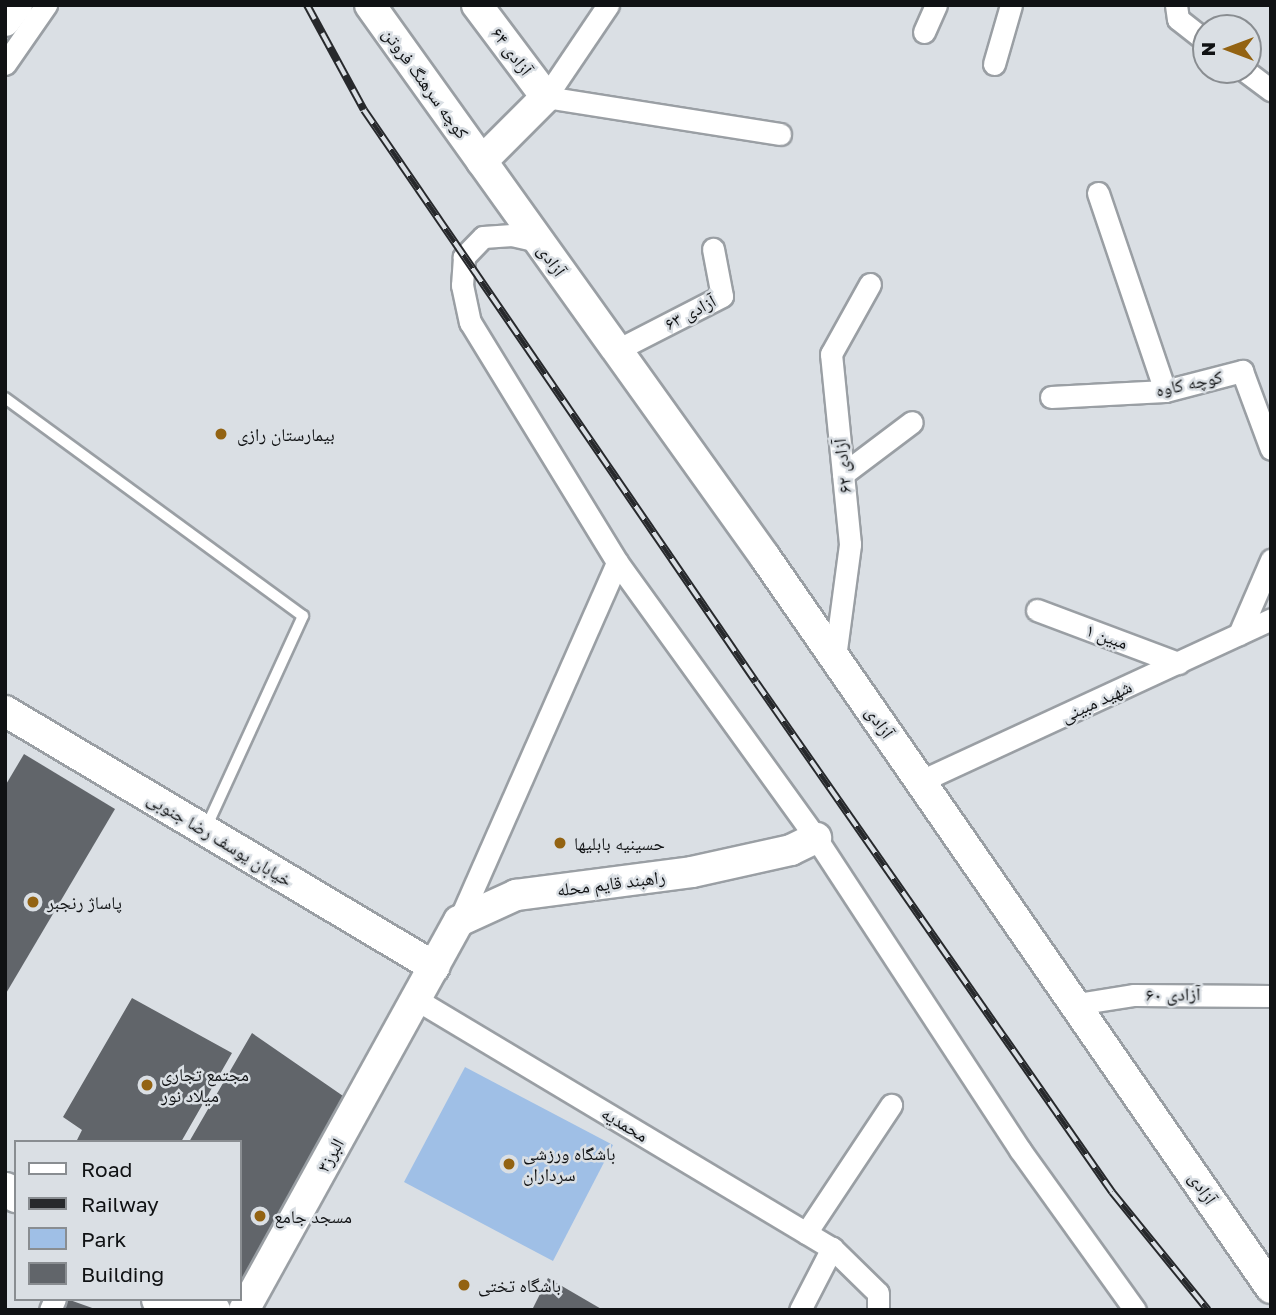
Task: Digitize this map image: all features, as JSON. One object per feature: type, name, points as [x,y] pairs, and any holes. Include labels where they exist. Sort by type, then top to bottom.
[{"type":"main road","points":[[5,21],[17,5]]},
{"type":"main road","name":"کوچه سرهنگ فروتن","points":[[370,5],[482,161]]},
{"type":"main road","name":"آزادی ۶۴","points":[[477,5],[546,97],[482,161]]},
{"type":"main road","name":"آزادی","points":[[482,161],[835,657],[1271,1288]]},
{"type":"main road","name":"خیابان یوسف رضا جنوبی","points":[[5,711],[435,967]]},
{"type":"main road","name":"راهبند قایم محله","points":[[459,921],[516,895],[691,872],[791,850],[816,838]]},
{"type":"main road","points":[[417,1000],[459,921]]},
{"type":"main road","name":"البرز۳","points":[[244,1310],[417,1000]]},
{"type":"street","points":[[5,64],[47,5]]},
{"type":"street","name":"آزادی ۶۴","points":[[546,97],[608,5]]},
{"type":"street","points":[[924,32],[936,5]]},
{"type":"street","points":[[994,64],[1012,5]]},
{"type":"street","points":[[1176,5],[1178,19],[1192,30]]},
{"type":"street","points":[[546,97],[780,134]]},
{"type":"street","points":[[1098,193],[1165,391]]},
{"type":"street","points":[[538,241],[512,235],[484,237],[464,257],[462,285],[470,322],[617,562],[816,838],[1020,1150],[1135,1310]]},
{"type":"street","name":"آزادی ۶۳","points":[[617,350],[722,296],[713,248]]},
{"type":"street","name":"آزادی ۶۲","points":[[835,657],[850,544],[831,354],[870,284]]},
{"type":"street","name":"کوچه کاوه","points":[[1051,397],[1165,391],[1242,371],[1271,449]]},
{"type":"street","points":[[843,474],[912,422]]},
{"type":"street","points":[[1239,634],[1271,560]]},
{"type":"street","points":[[459,921],[617,562]]},
{"type":"street","name":"مبین ۱","points":[[1037,610],[1178,663]]},
{"type":"street","name":"شهید مبینی","points":[[921,781],[1271,619]]},
{"type":"street","name":"آزادی ۶۰","points":[[1077,1004],[1134,995],[1245,993],[1271,996]]},
{"type":"street","name":"محمدیه","points":[[417,1000],[832,1248],[878,1293],[878,1310]]},
{"type":"street","points":[[806,1233],[891,1105]]},
{"type":"street","points":[[800,1310],[832,1248]]},
{"type":"lane","points":[[5,398],[303,616],[204,830]]},
{"type":"green space","name":"باشگاه ورزشی سرداران","points":[[465,1067],[613,1145],[553,1261],[404,1182]]},
{"type":"building","name":"پاساژ رنجبر","points":[[24,754],[115,809],[5,995],[5,786]]},
{"type":"building","name":"مجتمع تجاری میلاد نور","points":[[132,998],[232,1053],[182,1140],[77,1140],[82,1130],[63,1117]]},
{"type":"building","name":"مسجد جامع","points":[[252,1033],[346,1098],[242,1286],[242,1140],[190,1140]]},
{"type":"building","points":[[548,1278],[603,1310],[532,1310]]},
{"type":"building","points":[[66,1301],[95,1309],[95,1310],[60,1310]]},
{"type":"railway","points":[[307,5],[364,110],[756,682],[1112,1192],[1208,1310]]},
{"type":"place","name":"بیمارستان رازی","points":[[221,434]]},
{"type":"place","name":"حسینیه بابلیها","points":[[560,843]]},
{"type":"place","name":"پاساژ رنجبر","points":[[33,902]]},
{"type":"place","name":"مجتمع تجاری میلاد نور","points":[[147,1085]]},
{"type":"place","name":"باشگاه ورزشی سرداران","points":[[509,1164]]},
{"type":"place","name":"مسجد جامع","points":[[260,1216]]},
{"type":"place","name":"باشگاه تختی","points":[[464,1285]]}]
